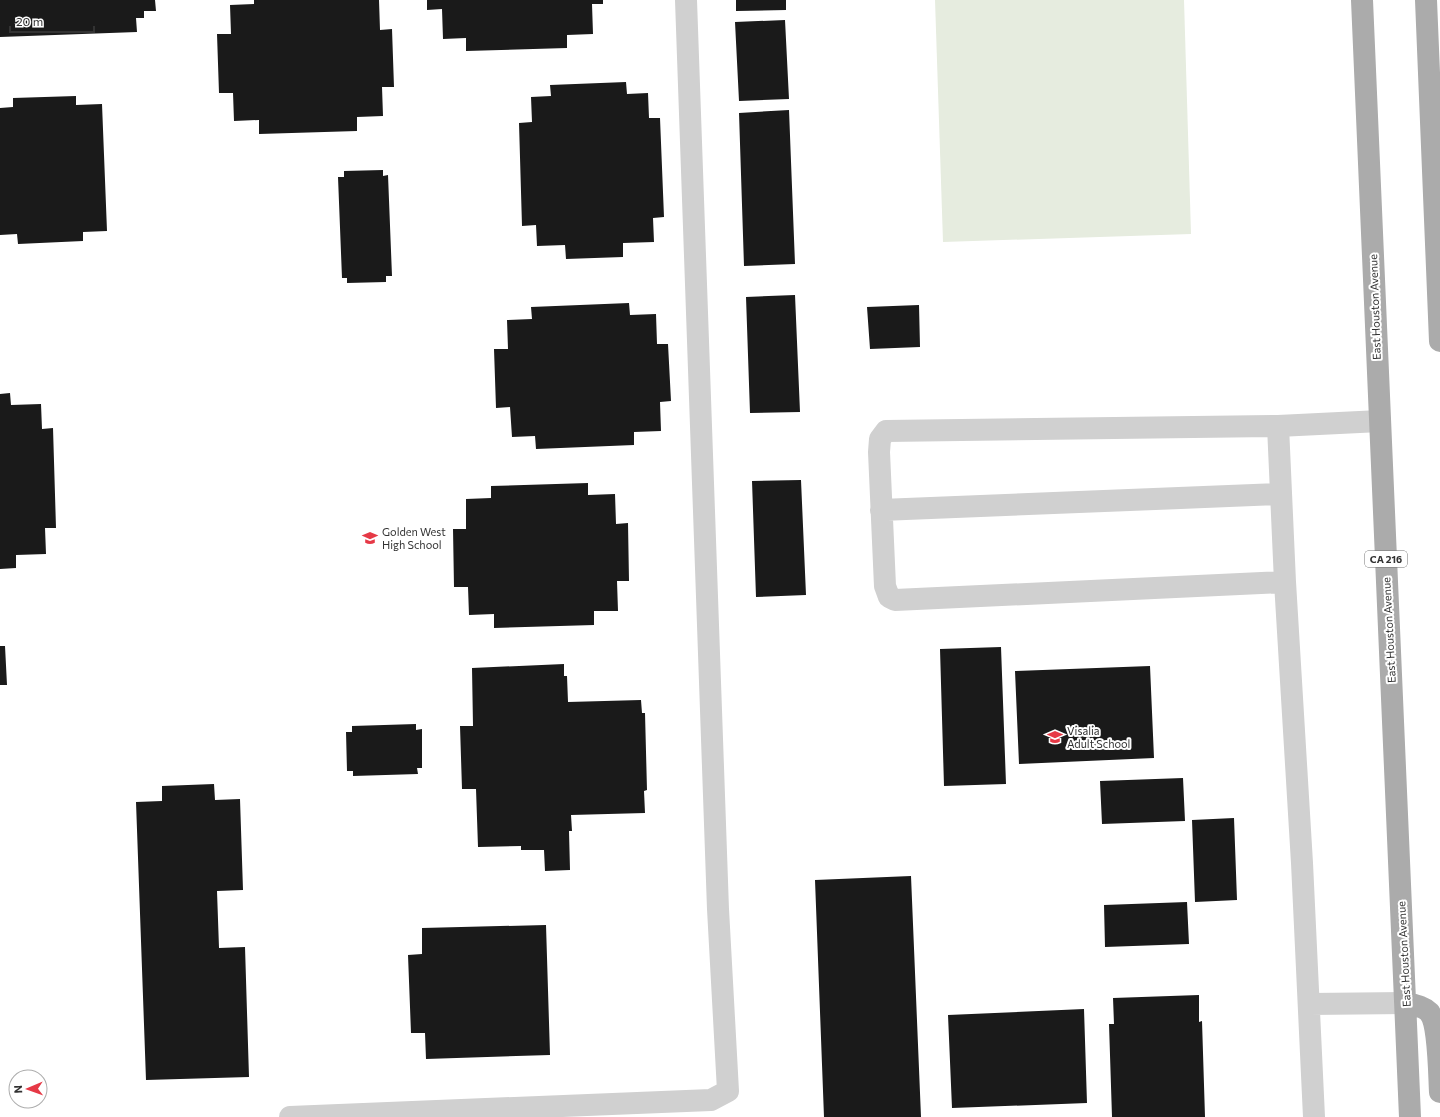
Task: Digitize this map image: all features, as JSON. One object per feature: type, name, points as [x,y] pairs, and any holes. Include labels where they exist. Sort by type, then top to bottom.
[{"type":"main road","name":"East Houston Avenue","points":[[1362,0],[1410,1117]]},
{"type":"main road","points":[[1426,0],[1440,341]]},
{"type":"main road","points":[[1406,1003],[1421,1007],[1430,1013],[1438,1049],[1440,1092]]},
{"type":"lane","points":[[290,1117],[711,1100],[728,1091],[718,909],[686,0]]},
{"type":"lane","points":[[1285,582],[895,600],[889,597],[885,586],[879,452],[880,439],[886,431],[1278,426],[1380,421]]},
{"type":"lane","points":[[1278,426],[1285,582],[1302,863],[1314,1117]]},
{"type":"lane","points":[[882,510],[1281,494]]},
{"type":"lane","points":[[1309,1004],[1406,1003]]},
{"type":"shaded area","points":[[935,0],[1184,0],[1191,234],[943,242]]},
{"type":"building","points":[[0,0],[155,0],[156,11],[144,11],[144,18],[136,18],[137,32],[0,37]]},
{"type":"building","points":[[254,0],[379,0],[380,30],[392,29],[394,87],[382,87],[383,116],[357,117],[357,131],[259,134],[259,120],[234,121],[233,93],[219,93],[217,34],[231,34],[230,5],[254,4]]},
{"type":"building","points":[[427,0],[603,0],[603,4],[592,4],[593,34],[567,35],[567,48],[466,51],[466,38],[443,39],[442,9],[427,10]]},
{"type":"building","points":[[736,0],[786,0],[786,10],[736,11]]},
{"type":"building","points":[[785,20],[789,99],[739,101],[735,22]]},
{"type":"building","points":[[626,82],[627,94],[648,93],[649,118],[660,118],[664,217],[653,218],[654,242],[623,243],[623,257],[566,259],[565,245],[537,246],[536,225],[522,226],[519,123],[532,122],[531,97],[551,96],[550,85]]},
{"type":"building","points":[[76,96],[76,105],[102,104],[107,231],[83,232],[83,241],[18,244],[17,234],[0,235],[0,108],[13,107],[13,98]]},
{"type":"building","points":[[789,110],[795,264],[744,266],[739,113]]},
{"type":"building","points":[[383,170],[383,176],[388,175],[392,276],[386,276],[386,282],[347,283],[347,278],[342,278],[338,177],[344,177],[344,171]]},
{"type":"building","points":[[795,295],[800,412],[750,413],[746,297]]},
{"type":"building","points":[[629,303],[630,315],[656,314],[657,344],[668,344],[671,401],[660,402],[661,431],[634,432],[634,445],[536,449],[535,436],[512,437],[510,407],[496,408],[494,349],[508,349],[507,320],[532,319],[531,307]]},
{"type":"building","points":[[919,305],[920,347],[870,349],[867,307]]},
{"type":"building","points":[[10,393],[11,405],[41,404],[42,429],[53,428],[56,528],[45,528],[46,554],[16,555],[16,568],[0,569],[0,394]]},
{"type":"building","points":[[801,480],[806,595],[756,597],[752,481]]},
{"type":"building","points":[[588,483],[588,495],[615,494],[616,524],[628,523],[629,581],[617,581],[618,611],[594,611],[594,625],[494,628],[494,614],[469,615],[468,587],[454,587],[453,529],[466,529],[466,499],[491,498],[491,486]]},
{"type":"building","points":[[0,646],[5,646],[7,685],[0,685]]},
{"type":"building","points":[[1001,647],[1006,784],[944,786],[940,649]]},
{"type":"building","points":[[564,664],[564,676],[567,676],[568,702],[641,700],[642,713],[645,713],[647,790],[644,791],[645,813],[571,815],[572,831],[569,831],[570,870],[545,871],[544,850],[521,850],[521,846],[478,847],[476,789],[462,789],[460,726],[473,726],[472,668]]},
{"type":"building","points":[[1150,666],[1154,758],[1019,764],[1015,671]]},
{"type":"building","points":[[416,724],[416,730],[422,729],[422,768],[417,768],[418,774],[353,776],[353,771],[347,771],[346,732],[352,732],[352,726]]},
{"type":"building","points":[[1183,778],[1185,821],[1102,824],[1100,781]]},
{"type":"building","points":[[214,784],[215,800],[240,799],[243,890],[217,891],[219,948],[245,947],[249,1077],[146,1080],[136,802],[162,801],[162,786]]},
{"type":"building","points":[[1234,818],[1237,900],[1195,902],[1192,820]]},
{"type":"building","points":[[911,876],[921,1117],[824,1117],[815,880]]},
{"type":"building","points":[[1187,902],[1189,944],[1105,947],[1104,905]]},
{"type":"building","points":[[546,925],[550,1055],[426,1059],[425,1033],[411,1033],[408,955],[422,954],[422,928]]},
{"type":"building","points":[[1199,995],[1199,1022],[1202,1021],[1205,1117],[1112,1117],[1109,1024],[1114,1024],[1113,998]]},
{"type":"building","points":[[1084,1009],[1087,1103],[952,1108],[948,1015]]},
{"type":"place","name":"Golden West High School","points":[[370,538]]},
{"type":"place","name":"Visalia Adult School","points":[[1055,737]]}]
